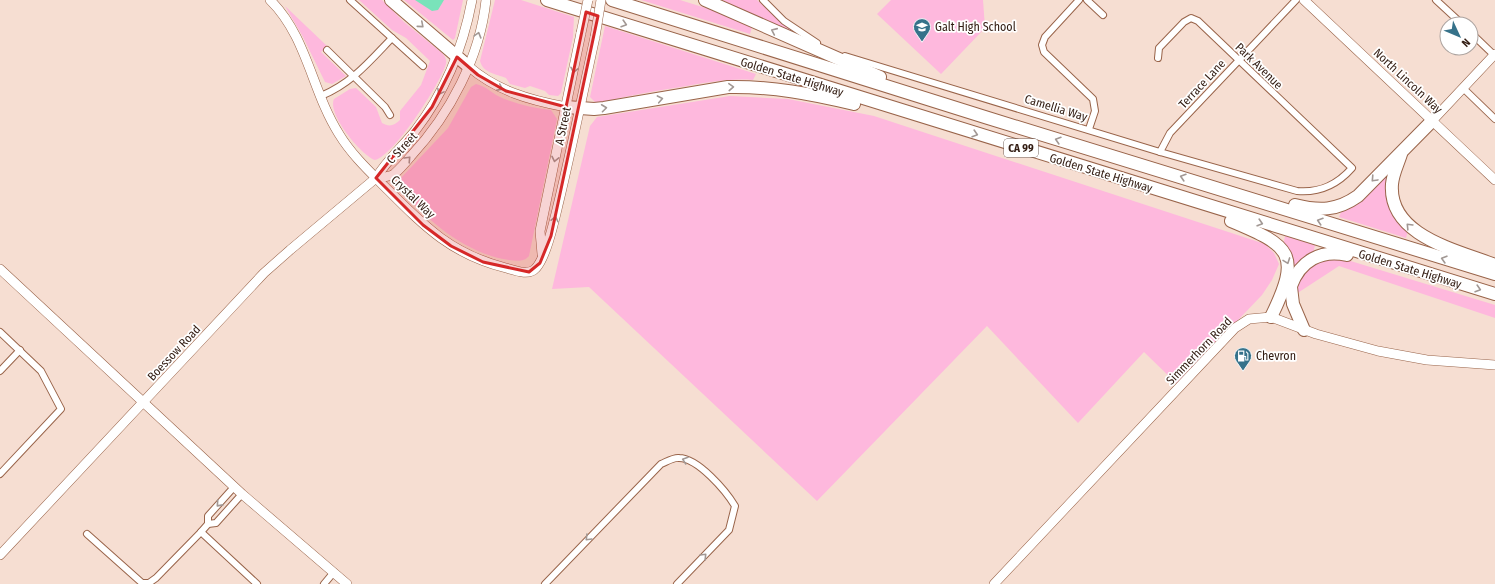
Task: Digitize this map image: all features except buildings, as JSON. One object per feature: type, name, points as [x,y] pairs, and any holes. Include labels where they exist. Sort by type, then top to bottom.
[{"type":"highway","points":[[391,0],[468,66]]},
{"type":"highway","name":"Golden State Highway","points":[[547,0],[1171,195],[1495,294]]},
{"type":"highway","name":"Golden State Highway","points":[[612,0],[938,103],[1495,274]]},
{"type":"highway","points":[[705,0],[938,103]]},
{"type":"highway","points":[[566,107],[579,109],[604,108],[728,87],[769,88],[819,96],[950,126]]},
{"type":"highway","points":[[1209,186],[1309,208],[1334,208],[1346,204],[1358,196],[1432,120]]},
{"type":"highway","points":[[1402,152],[1393,177],[1393,192],[1398,211],[1407,224],[1421,235],[1495,265]]},
{"type":"highway","points":[[1171,195],[1262,234],[1280,247],[1289,264],[1289,272],[1286,287],[1275,318]]},
{"type":"highway","points":[[1275,318],[1299,270],[1311,259],[1326,254],[1345,255],[1400,266]]},
{"type":"highway","points":[[1291,287],[1293,304],[1304,330]]},
{"type":"street","name":"Crystal Way","points":[[270,0],[285,17],[296,35],[329,118],[339,135],[376,178],[423,225],[450,246],[483,262],[497,266],[521,272],[529,272],[536,269]]},
{"type":"street","points":[[350,0],[423,66]]},
{"type":"street","name":"C Street","points":[[376,178],[384,165],[409,138],[432,107],[457,57],[472,0]]},
{"type":"street","name":"A Street","points":[[542,256],[540,231],[588,0]]},
{"type":"street","name":"A Street","points":[[536,269],[551,236],[601,0]]},
{"type":"street","name":"Camellia Way","points":[[763,0],[796,30],[834,52],[1160,152],[1305,191],[1314,191],[1338,182],[1352,168]]},
{"type":"street","points":[[1079,0],[1045,37],[1042,44],[1044,52],[1093,99],[1095,111],[1089,129]]},
{"type":"street","points":[[1088,0],[1103,15]]},
{"type":"street","name":"Terrace Lane","points":[[1160,152],[1170,134],[1296,0]]},
{"type":"street","name":"North Lincoln Way","points":[[1304,0],[1495,180]]},
{"type":"street","points":[[1436,0],[1453,16]]},
{"type":"street","name":"C Street","points":[[376,178],[393,175],[428,136],[452,99],[468,66],[481,26],[486,2]]},
{"type":"street","name":"Park Avenue","points":[[1158,58],[1159,48],[1184,22],[1191,18],[1198,21],[1238,61],[1352,168]]},
{"type":"street","points":[[321,96],[341,87],[354,78],[392,38]]},
{"type":"street","points":[[1432,120],[1495,55],[1479,40]]},
{"type":"street","points":[[327,50],[385,107],[390,115]]},
{"type":"street","points":[[468,66],[490,82],[506,91],[539,102],[566,107]]},
{"type":"street","points":[[1463,88],[1495,118]]},
{"type":"street","name":"Boessow Road","points":[[0,556],[264,273],[376,178]]},
{"type":"street","points":[[0,269],[234,487],[334,572],[344,583]]},
{"type":"street","name":"Simmerhorn Road","points":[[994,584],[1235,328],[1249,319],[1275,318],[1304,330],[1353,345],[1404,356],[1461,364],[1495,366]]},
{"type":"street","points":[[0,332],[41,371],[61,409],[0,474]]},
{"type":"street","points":[[0,371],[20,350]]},
{"type":"street","points":[[545,584],[661,464],[678,457],[693,462],[726,491],[735,506],[729,530],[677,584]]},
{"type":"street","points":[[87,534],[142,583],[149,583],[156,578],[201,532],[208,524],[208,516],[234,487]]},
{"type":"street","points":[[208,524],[216,523],[242,494]]},
{"type":"street","points":[[201,532],[258,584]]},
{"type":"street","points":[[324,584],[334,572]]},
{"type":"highlighted area","points":[[586,12],[598,16],[551,236],[540,263],[529,272],[483,262],[451,246],[423,225],[376,178],[432,107],[457,57],[478,75],[506,91],[566,107]]},
{"type":"shaded area","points":[[359,0],[382,0],[404,22],[442,53],[446,61],[442,74],[435,87],[415,118],[393,146],[383,156],[375,160],[369,157],[354,142],[340,124],[333,106],[334,99],[350,89],[356,88],[376,107],[382,123],[394,125],[400,120],[400,111],[421,85],[430,61],[406,38],[392,30]]},
{"type":"shaded area","points":[[404,0],[463,0],[455,38],[453,40]]},
{"type":"shaded area","points":[[415,0],[444,0],[438,10],[432,11]]},
{"type":"shaded area","points":[[495,0],[521,0],[574,17],[573,37],[561,93],[558,96],[549,95],[545,91],[530,86],[525,88],[510,84],[506,78],[487,71],[482,65],[480,61]]},
{"type":"shaded area","points":[[641,0],[680,0],[712,10],[752,27],[750,34]]},
{"type":"shaded area","points":[[722,0],[757,0],[781,21],[804,38]]},
{"type":"shaded area","points":[[891,0],[983,0],[985,28],[941,74],[877,14]]},
{"type":"shaded area","points":[[285,6],[327,46],[321,52],[346,76],[332,84],[325,82],[303,37]]},
{"type":"shaded area","points":[[605,26],[756,74],[753,80],[708,82],[600,103],[595,102],[590,97]]},
{"type":"shaded area","points":[[476,84],[511,101],[531,107],[551,110],[557,119],[529,256],[523,260],[509,260],[493,256],[477,251],[462,243],[434,223],[399,187],[399,180],[448,128],[471,87]]},
{"type":"shaded area","points":[[730,96],[788,99],[874,116],[1265,244],[1274,253],[1279,264],[1272,280],[1262,295],[1177,384],[1144,352],[1078,423],[987,326],[817,501],[589,287],[552,289],[590,126],[597,117]]},
{"type":"shaded area","points":[[1394,163],[1389,181],[1408,230],[1406,238],[1339,217],[1342,210]]},
{"type":"shaded area","points":[[1285,236],[1315,245],[1313,254],[1294,271],[1283,246]]},
{"type":"shaded area","points":[[1323,259],[1344,259],[1495,305],[1495,318],[1339,266],[1296,294],[1298,283],[1311,265]]},
{"type":"place","name":"Galt High School","points":[[922,42]]},
{"type":"place","name":"Chevron","points":[[1243,371]]}]
